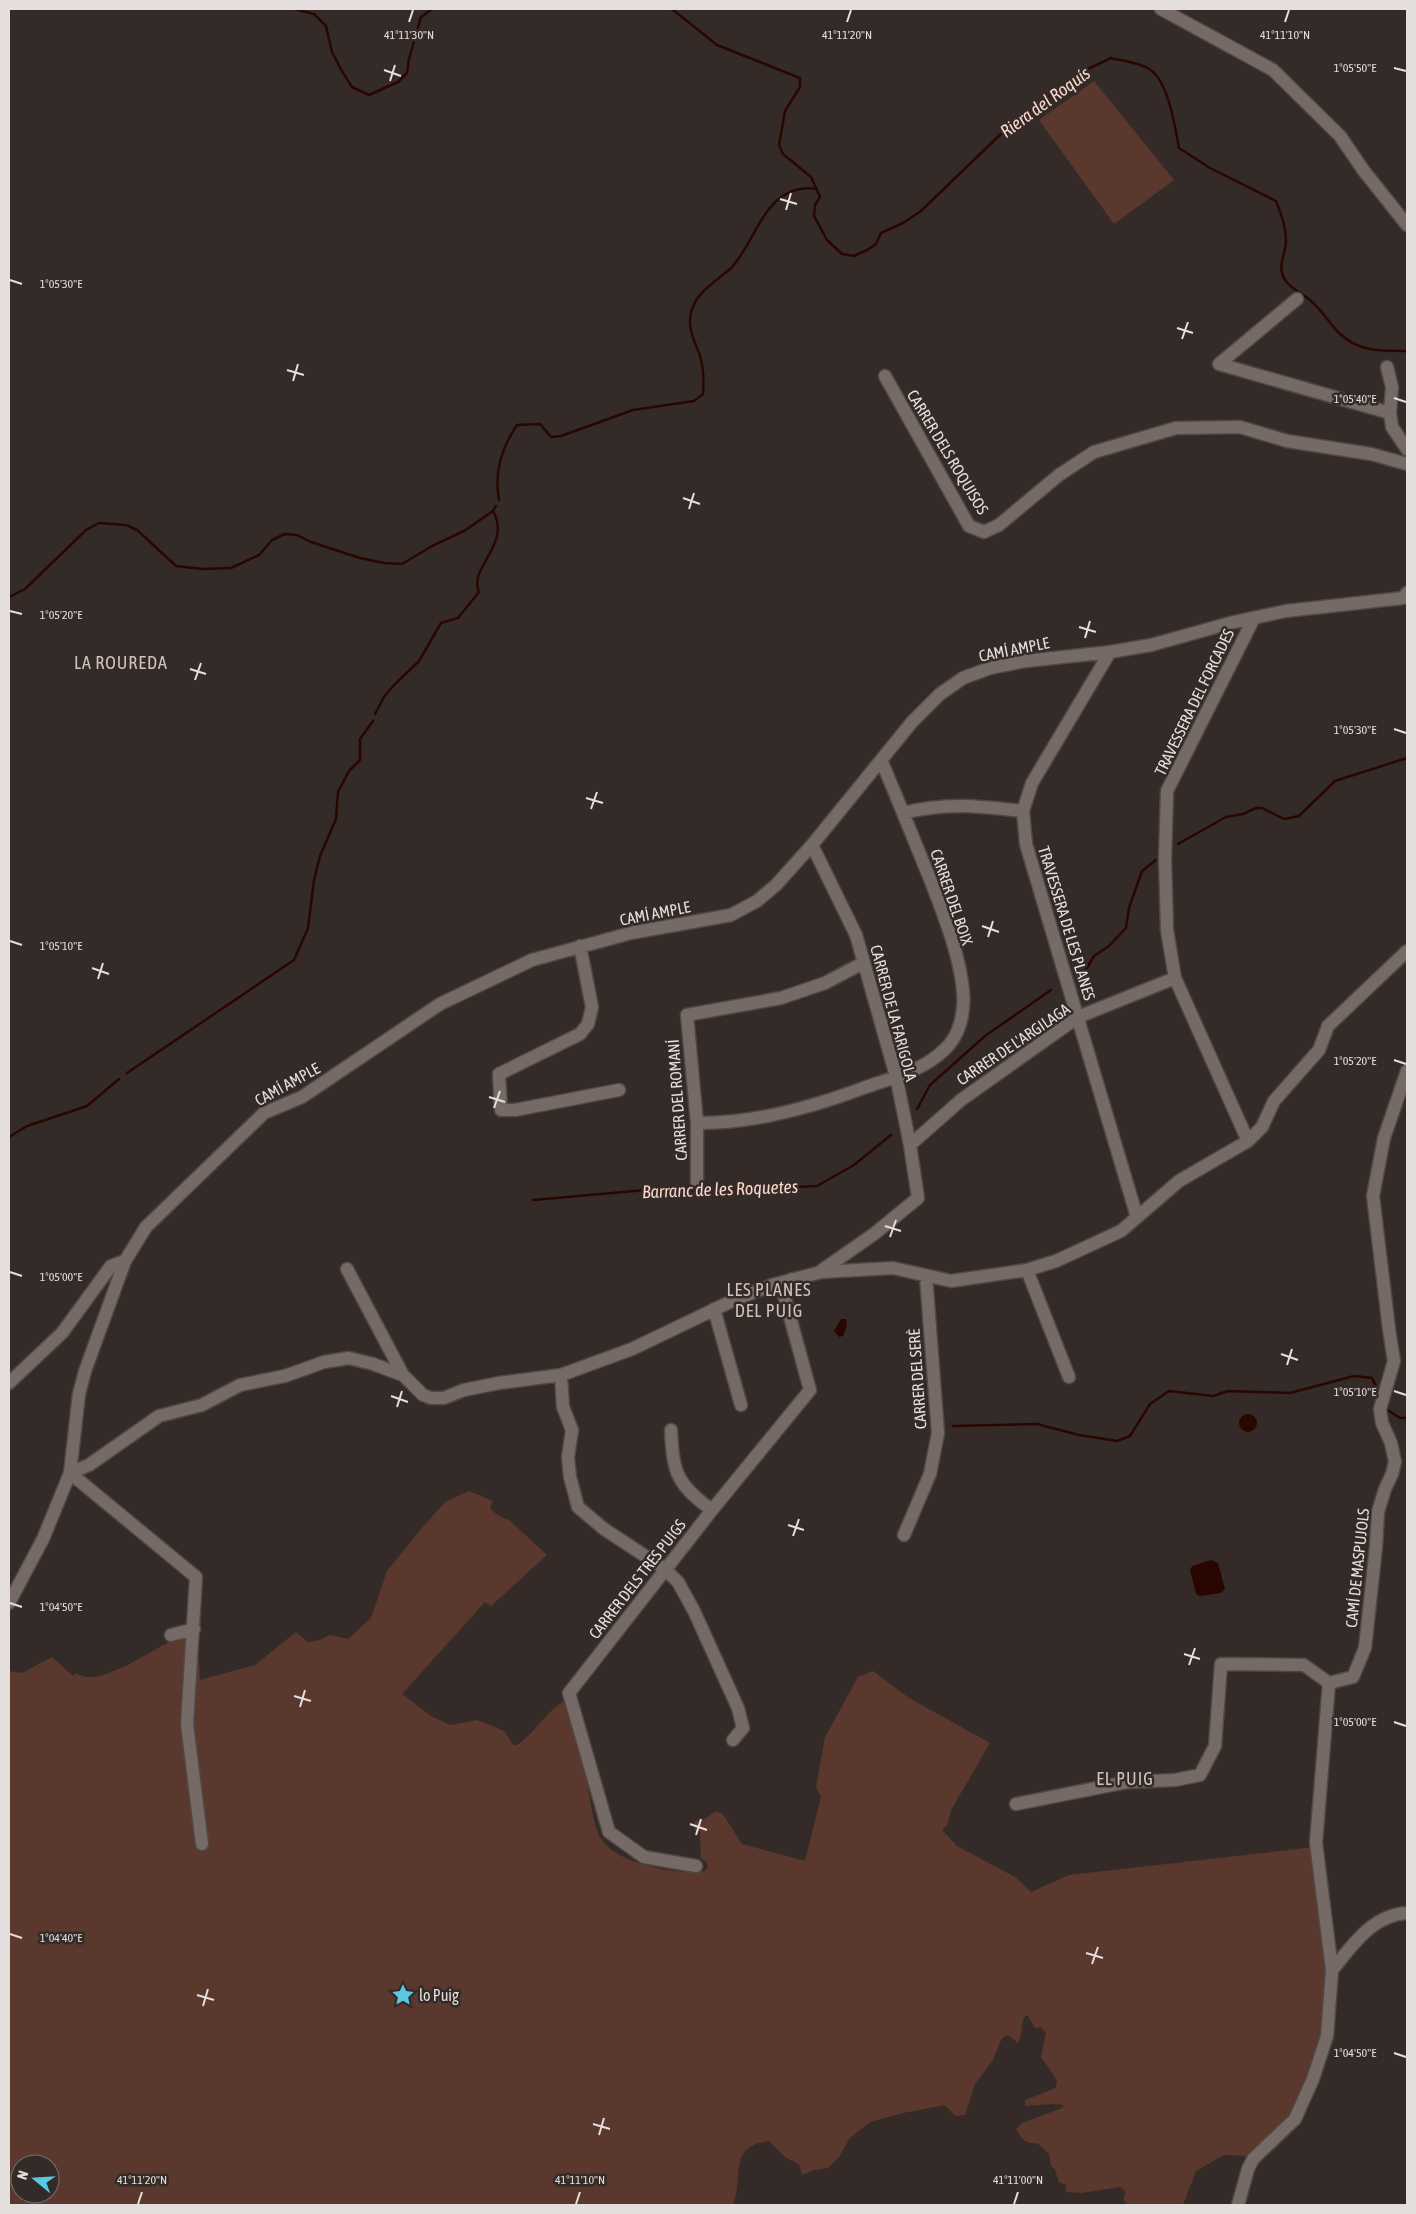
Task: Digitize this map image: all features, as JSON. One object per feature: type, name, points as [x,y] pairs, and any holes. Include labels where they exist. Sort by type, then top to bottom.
[{"type":"street","points":[[1162,9],[1273,70],[1340,136],[1364,171],[1407,225]]},
{"type":"street","points":[[1297,299],[1219,364],[1390,413]]},
{"type":"street","points":[[1387,367],[1392,387],[1390,413],[1392,427],[1407,449]]},
{"type":"street","name":"CARRER DELS ROQUISOS","points":[[885,376],[969,526],[984,532],[999,524],[1059,475],[1094,452],[1176,428],[1240,427],[1287,441],[1371,454],[1407,464]]},
{"type":"street","name":"CAMÍ AMPLE","points":[[9,1603],[43,1539],[70,1473],[79,1394],[85,1371],[124,1261],[146,1227],[264,1113],[302,1097],[440,1004],[532,960],[631,933],[731,915],[757,901],[776,885],[812,845],[912,722],[940,694],[963,678],[990,668],[1026,661],[1110,652],[1151,645],[1234,622],[1286,611],[1406,596]]},
{"type":"street","name":"TRAVESSERA DEL FORCADES","points":[[1248,1140],[1175,978],[1167,913],[1165,859],[1167,792],[1252,622]]},
{"type":"street","name":"TRAVESSERA DE LES PLANES","points":[[1110,652],[1032,783],[1023,811],[1026,844],[1137,1217]]},
{"type":"street","name":"CARRER DEL BOIX","points":[[696,1123],[713,1123],[776,1114],[844,1096],[929,1062],[945,1050],[959,1030],[963,1010],[963,990],[949,928],[881,760]]},
{"type":"street","points":[[903,813],[932,806],[965,805],[1023,811]]},
{"type":"street","name":"CARRER DE LA FARIGOLA","points":[[812,845],[856,935],[896,1076],[910,1145],[918,1198],[874,1234],[821,1272]]},
{"type":"street","points":[[580,946],[592,1008],[588,1024],[580,1034],[499,1074],[501,1110],[515,1110],[620,1090]]},
{"type":"street","points":[[347,1269],[403,1375],[423,1395],[438,1398],[499,1383],[561,1375],[632,1349],[714,1309],[792,1279],[821,1272],[893,1268],[951,1281],[1027,1270],[1056,1261],[1121,1231],[1179,1181],[1248,1140],[1262,1126],[1274,1101],[1319,1050],[1328,1026],[1407,952]]},
{"type":"street","name":"CARRER DEL ROMANÍ","points":[[697,1182],[696,1123],[688,1015],[781,998],[825,983],[863,963]]},
{"type":"street","name":"CARRER DE L'ARGILAGA","points":[[910,1145],[960,1100],[1078,1018],[1175,978]]},
{"type":"street","name":"CAMÍ DE MASPUJOLS","points":[[1329,1683],[1353,1677],[1365,1648],[1378,1512],[1384,1489],[1392,1474],[1394,1462],[1391,1444],[1380,1416],[1380,1409],[1394,1361],[1373,1196],[1384,1138],[1407,1071]]},
{"type":"street","points":[[9,1382],[62,1333],[111,1266],[124,1261]]},
{"type":"street","points":[[1027,1270],[1069,1377]]},
{"type":"street","name":"CARRER DEL SERÈ","points":[[904,1534],[930,1474],[938,1432],[926,1276]]},
{"type":"street","name":"CARRER DELS TRES PUIGS","points":[[696,1866],[644,1857],[609,1832],[568,1692],[810,1390],[784,1295],[785,1286],[792,1279]]},
{"type":"street","points":[[714,1309],[741,1405]]},
{"type":"street","points":[[202,1844],[187,1724],[196,1577],[70,1473],[89,1465],[159,1416],[202,1405],[240,1385],[285,1376],[324,1362],[349,1358],[403,1375]]},
{"type":"street","points":[[561,1375],[563,1406],[572,1430],[568,1457],[570,1477],[578,1507],[604,1529],[665,1569],[678,1582],[694,1611],[738,1708],[743,1728],[733,1740]]},
{"type":"street","points":[[671,1430],[673,1464],[683,1484],[694,1497],[712,1510]]},
{"type":"street","points":[[171,1635],[194,1629]]},
{"type":"street","points":[[1016,1804],[1127,1782],[1175,1780],[1200,1775],[1215,1746],[1221,1664],[1304,1665],[1329,1683],[1316,1843],[1332,1970],[1327,2036],[1313,2079],[1295,2119],[1253,2159],[1248,2168],[1238,2205]]},
{"type":"street","points":[[1332,1970],[1365,1931],[1382,1920],[1400,1913],[1407,1913]]},
{"type":"shaded area","points":[[1094,81],[1174,180],[1114,224],[1039,120]]},
{"type":"shaded area","points":[[841,1319],[846,1319],[847,1326],[843,1336],[839,1337],[834,1331]]},
{"type":"shaded area","points":[[1248,1414],[1254,1417],[1257,1423],[1254,1429],[1248,1432],[1242,1429],[1239,1423],[1242,1417]]},
{"type":"shaded area","points":[[469,1491],[493,1501],[490,1509],[499,1516],[509,1520],[547,1555],[491,1606],[485,1602],[402,1694],[431,1716],[450,1725],[477,1720],[493,1726],[505,1732],[513,1745],[517,1745],[524,1740],[559,1704],[567,1699],[567,1706],[583,1758],[597,1830],[607,1846],[632,1861],[663,1869],[693,1872],[705,1871],[708,1867],[706,1861],[701,1859],[700,1831],[695,1831],[695,1821],[703,1820],[718,1812],[724,1816],[742,1844],[805,1861],[821,1797],[816,1787],[825,1737],[858,1677],[873,1671],[909,1698],[990,1743],[951,1810],[947,1825],[942,1830],[957,1846],[1015,1877],[1031,1892],[1069,1875],[1315,1847],[1328,1961],[1323,2036],[1292,2117],[1249,2156],[1224,2155],[1196,2171],[1183,2205],[1124,2205],[1127,2203],[1123,2200],[1126,2192],[1121,2187],[1081,2193],[1066,2192],[1066,2185],[1059,2182],[1051,2165],[1049,2154],[1037,2143],[1030,2143],[1024,2140],[1016,2129],[1022,2123],[1062,2108],[1064,2105],[1025,2106],[1025,2100],[1056,2088],[1057,2080],[1041,2057],[1046,2033],[1041,2027],[1035,2028],[1028,2016],[1025,2016],[1018,2043],[1008,2035],[1002,2038],[993,2060],[975,2084],[965,2115],[955,2116],[945,2105],[870,2122],[850,2138],[839,2157],[828,2168],[814,2170],[802,2175],[799,2164],[785,2157],[769,2141],[756,2144],[747,2149],[742,2156],[733,2205],[9,2205],[9,1671],[22,1673],[52,1657],[73,1676],[76,1673],[86,1677],[98,1676],[112,1672],[197,1628],[200,1680],[255,1665],[296,1632],[308,1642],[320,1640],[330,1635],[348,1639],[371,1618],[387,1571],[445,1502]]},
{"type":"shaded area","points":[[1211,1560],[1218,1563],[1225,1589],[1221,1593],[1200,1596],[1196,1594],[1190,1570],[1192,1566]]},
{"type":"waterway","points":[[295,9],[314,14],[326,26],[332,52],[343,73],[352,87],[369,95],[398,82],[407,73],[421,17],[432,9]]},
{"type":"waterway","name":"Riera del Roquís","points":[[672,9],[717,45],[800,78],[800,87],[785,111],[779,145],[783,154],[811,177],[820,197],[815,205],[814,216],[827,240],[842,254],[854,256],[876,244],[881,233],[903,223],[921,211],[1006,129],[1084,71],[1111,58],[1148,68],[1158,77],[1167,96],[1179,148],[1210,168],[1276,201],[1283,220],[1286,241],[1281,267],[1282,272],[1285,280],[1295,290],[1315,305],[1339,333],[1354,344],[1371,349],[1407,351]]},
{"type":"waterway","points":[[499,500],[498,480],[503,451],[517,425],[540,424],[551,437],[561,436],[633,410],[694,401],[703,394],[702,366],[690,324],[691,313],[697,299],[731,268],[740,257],[764,216],[774,203],[786,194],[800,189],[817,189]]},
{"type":"waterway","points":[[9,597],[25,589],[86,530],[99,523],[126,525],[137,530],[176,566],[203,569],[231,568],[259,555],[272,540],[285,534],[297,535],[311,542],[360,558],[384,563],[402,564],[432,546],[464,531],[493,511],[496,506]]},
{"type":"waterway","points":[[375,714],[384,697],[419,661],[441,623],[458,618],[479,592],[477,583],[479,574],[494,545],[497,534],[497,523],[493,511]]},
{"type":"waterway","points":[[127,1073],[294,960],[308,928],[314,880],[320,856],[336,819],[338,792],[349,771],[360,760],[360,739],[373,721]]},
{"type":"waterway","name":"Barranc de les Roquetes","points":[[1178,844],[1226,817],[1243,814],[1256,808],[1262,808],[1284,819],[1299,816],[1335,781],[1407,758]]},
{"type":"waterway","name":"Barranc de les Roquetes","points":[[1085,971],[1094,956],[1109,946],[1126,928],[1129,908],[1142,871],[1156,860]]},
{"type":"waterway","name":"Barranc de les Roquetes","points":[[917,1109],[930,1085],[985,1036],[1051,990]]},
{"type":"waterway","points":[[9,1137],[27,1126],[87,1106],[119,1079]]},
{"type":"waterway","name":"Barranc de les Roquetes","points":[[533,1200],[646,1190],[704,1191],[817,1186],[854,1165],[891,1135]]},
{"type":"waterway","points":[[953,1426],[1037,1424],[1079,1435],[1117,1441],[1130,1436],[1150,1404],[1169,1391],[1213,1396],[1228,1391],[1290,1393],[1354,1376],[1372,1378],[1380,1395]]},
{"type":"waterway","points":[[1386,1409],[1400,1418],[1407,1418]]},
{"type":"place","name":"lo Puig","points":[[403,1995]]},
{"type":"district","name":"LA ROUREDA","points":[[121,662]]},
{"type":"district","name":"LES PLANES DEL PUIG","points":[[769,1299]]},
{"type":"district","name":"EL PUIG","points":[[1125,1778]]}]
